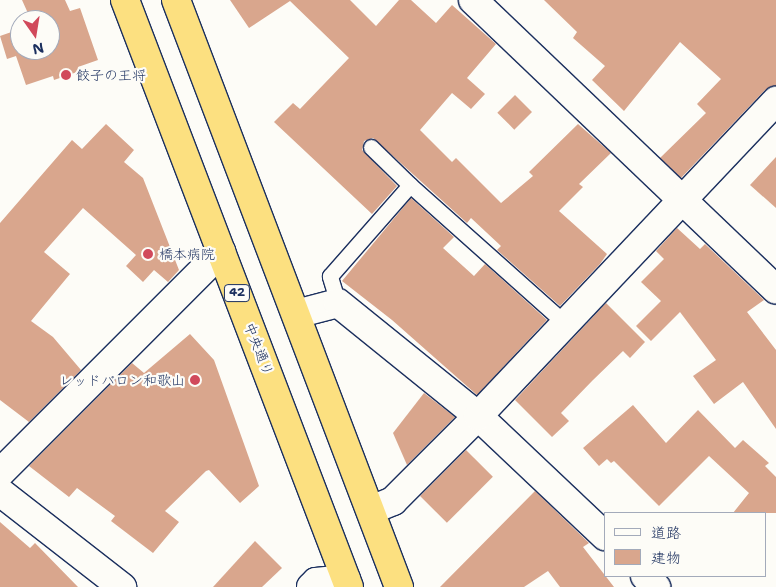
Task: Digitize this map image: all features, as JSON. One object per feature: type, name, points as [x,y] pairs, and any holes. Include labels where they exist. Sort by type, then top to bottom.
[{"type":"highway","name":"中央通り","points":[[125,0],[347,583]]},
{"type":"highway","points":[[176,0],[399,587]]},
{"type":"street","points":[[473,0],[776,290]]},
{"type":"street","points":[[371,510],[393,501],[478,416],[776,101]]},
{"type":"street","points":[[0,473],[222,252]]},
{"type":"street","points":[[296,314],[338,303],[478,416],[604,535]]},
{"type":"street","points":[[0,492],[122,587]]},
{"type":"street","points":[[646,577],[656,587]]},
{"type":"street","points":[[311,587],[316,582],[347,583]]},
{"type":"lane","points":[[371,147],[410,185],[566,324]]},
{"type":"lane","points":[[338,303],[330,276],[410,185]]},
{"type":"building","points":[[22,0],[65,0],[70,11],[80,8],[98,60],[78,67],[80,71],[54,80],[53,76],[26,85],[17,60],[60,60],[60,10],[26,10]]},
{"type":"building","points":[[230,0],[350,0],[376,26],[399,0],[411,0],[436,23],[452,5],[496,44],[467,78],[485,94],[471,109],[452,93],[420,130],[452,162],[456,158],[501,203],[533,176],[529,172],[578,124],[611,153],[579,184],[583,187],[559,211],[607,254],[600,264],[560,306],[497,250],[501,246],[471,218],[467,223],[373,138],[364,141],[362,150],[397,186],[372,214],[274,122],[293,103],[300,109],[349,58],[290,1],[249,28]]},
{"type":"building","points":[[544,0],[776,0],[776,86],[765,90],[681,178],[660,158],[706,113],[697,104],[721,79],[680,42],[624,111],[592,80],[605,66],[573,38],[577,32]]},
{"type":"building","points":[[10,32],[10,58],[7,59],[0,36]]},
{"type":"building","points":[[515,95],[532,112],[514,130],[497,113]]},
{"type":"building","points":[[106,124],[134,150],[124,162],[143,178],[179,270],[168,282],[154,270],[143,282],[126,266],[136,255],[83,208],[44,252],[70,274],[31,321],[53,337],[81,370],[29,422],[0,400],[0,223],[72,140],[82,149]]},
{"type":"building","points":[[776,157],[776,208],[750,185]]},
{"type":"building","points":[[411,198],[454,237],[443,248],[474,276],[485,264],[547,320],[477,395],[392,320],[342,281]]},
{"type":"building","points":[[677,228],[700,249],[705,244],[764,300],[747,312],[776,350],[776,429],[743,382],[714,404],[693,376],[716,360],[680,312],[651,341],[636,326],[661,301],[641,282],[664,259],[656,251]]},
{"type":"building","points":[[606,303],[645,342],[630,358],[623,351],[593,380],[561,413],[569,421],[552,437],[515,400]]},
{"type":"building","points":[[190,334],[214,360],[259,486],[240,503],[209,470],[206,471],[165,511],[179,522],[153,553],[111,521],[115,516],[77,488],[69,497],[29,466],[132,363],[144,373]]},
{"type":"building","points":[[424,393],[455,417],[407,465],[393,433]]},
{"type":"building","points":[[633,405],[666,443],[698,410],[735,448],[743,440],[769,463],[765,466],[776,477],[776,513],[734,512],[749,493],[709,456],[659,506],[614,461],[611,463],[607,459],[599,466],[583,448]]},
{"type":"building","points":[[466,450],[493,477],[447,523],[420,496]]},
{"type":"building","points":[[535,491],[589,543],[583,547],[604,574],[604,577],[606,577],[614,587],[560,587],[548,571],[524,587],[440,587]]},
{"type":"building","points":[[0,522],[30,548],[35,543],[78,587],[0,587]]},
{"type":"building","points":[[255,541],[282,568],[262,587],[213,587]]},
{"type":"place","name":"餃子の王将","points":[[66,75]]},
{"type":"place","name":"橋本病院","points":[[148,254]]},
{"type":"place","name":"レッドバロン和歌山","points":[[195,380]]}]
